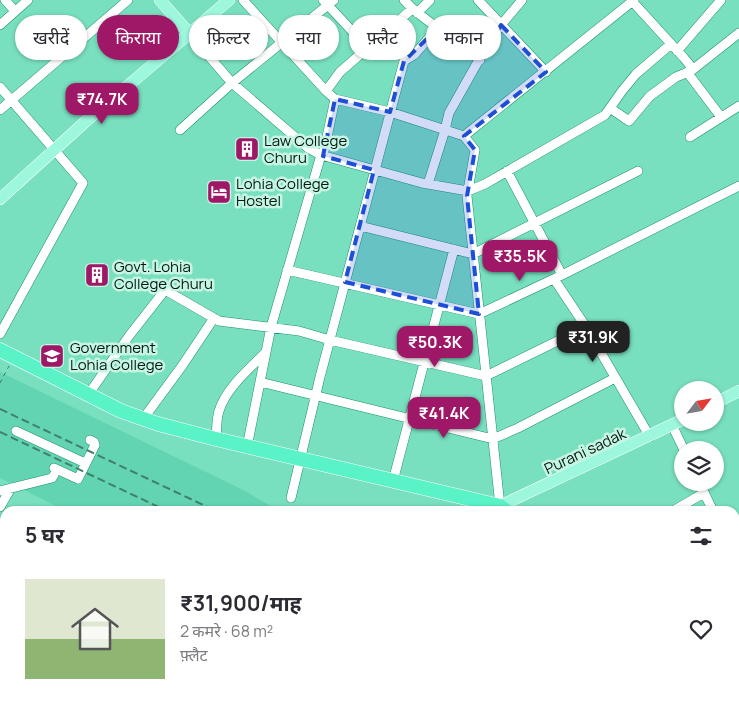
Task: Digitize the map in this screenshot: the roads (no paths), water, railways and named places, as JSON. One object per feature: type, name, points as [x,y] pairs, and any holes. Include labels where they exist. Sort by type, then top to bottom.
[{"type":"highway","points":[[0,350],[121,411],[143,419],[216,440],[393,481],[486,506]]},
{"type":"main road","points":[[160,0],[188,33]]},
{"type":"main road","points":[[0,199],[188,33],[229,0]]},
{"type":"main road","points":[[724,398],[739,391]]},
{"type":"main road","name":"Purani sadak","points":[[509,506],[674,424]]},
{"type":"street","points":[[5,0],[15,11]]},
{"type":"street","points":[[0,25],[28,0]]},
{"type":"street","points":[[0,110],[128,0]]},
{"type":"street","points":[[243,0],[278,38]]},
{"type":"street","points":[[404,0],[426,19]]},
{"type":"street","points":[[410,15],[430,0]]},
{"type":"street","points":[[478,0],[492,15]]},
{"type":"street","points":[[522,0],[501,25],[546,72]]},
{"type":"street","points":[[188,33],[232,83],[308,148],[322,156],[428,184],[468,191],[485,184],[605,115],[636,74],[674,47],[722,0]]},
{"type":"street","points":[[464,136],[633,1],[674,47],[721,117]]},
{"type":"street","points":[[314,15],[328,2],[349,26]]},
{"type":"street","points":[[610,108],[629,121],[650,96],[676,77],[690,71],[739,34]]},
{"type":"street","points":[[290,498],[374,170],[404,61],[414,54],[426,41]]},
{"type":"street","points":[[180,130],[232,83],[278,47]]},
{"type":"street","points":[[298,60],[335,99],[390,112],[464,136],[475,150],[468,191],[479,314],[501,506]]},
{"type":"street","points":[[326,91],[340,72],[353,60]]},
{"type":"street","points":[[428,184],[449,113],[480,60]]},
{"type":"street","points":[[0,87],[83,183],[0,334]]},
{"type":"street","points":[[247,447],[271,327],[322,156],[335,99]]},
{"type":"street","points":[[690,137],[739,106]]},
{"type":"street","points":[[507,171],[558,277],[650,437]]},
{"type":"street","points":[[360,226],[473,254],[638,171]]},
{"type":"street","points":[[288,270],[479,314],[558,277],[739,186]]},
{"type":"street","points":[[393,481],[454,248]]},
{"type":"street","points":[[88,395],[128,336],[164,290],[219,321],[298,331],[486,376],[586,327]]},
{"type":"street","points":[[143,419],[214,318]]},
{"type":"street","points":[[216,440],[219,412],[226,395],[249,368],[266,352]]},
{"type":"street","points":[[260,382],[493,439],[615,378]]},
{"type":"street","points":[[16,431],[85,463]]},
{"type":"street","points":[[0,491],[52,478],[54,472],[78,479],[95,445],[90,440]]},
{"type":"street","points":[[1,506],[11,488]]},
{"type":"street","points":[[682,506],[704,493],[710,506]]},
{"type":"railway","points":[[0,409],[205,506]]},
{"type":"railway","points":[[0,432],[156,506]]},
{"type":"place","name":"Law College Churu","points":[[247,149]]},
{"type":"place","name":"Lohia College Hostel","points":[[219,192]]},
{"type":"place","name":"Govt. Lohia College Churu","points":[[97,275]]},
{"type":"place","name":"Government Lohia College","points":[[52,356]]}]
